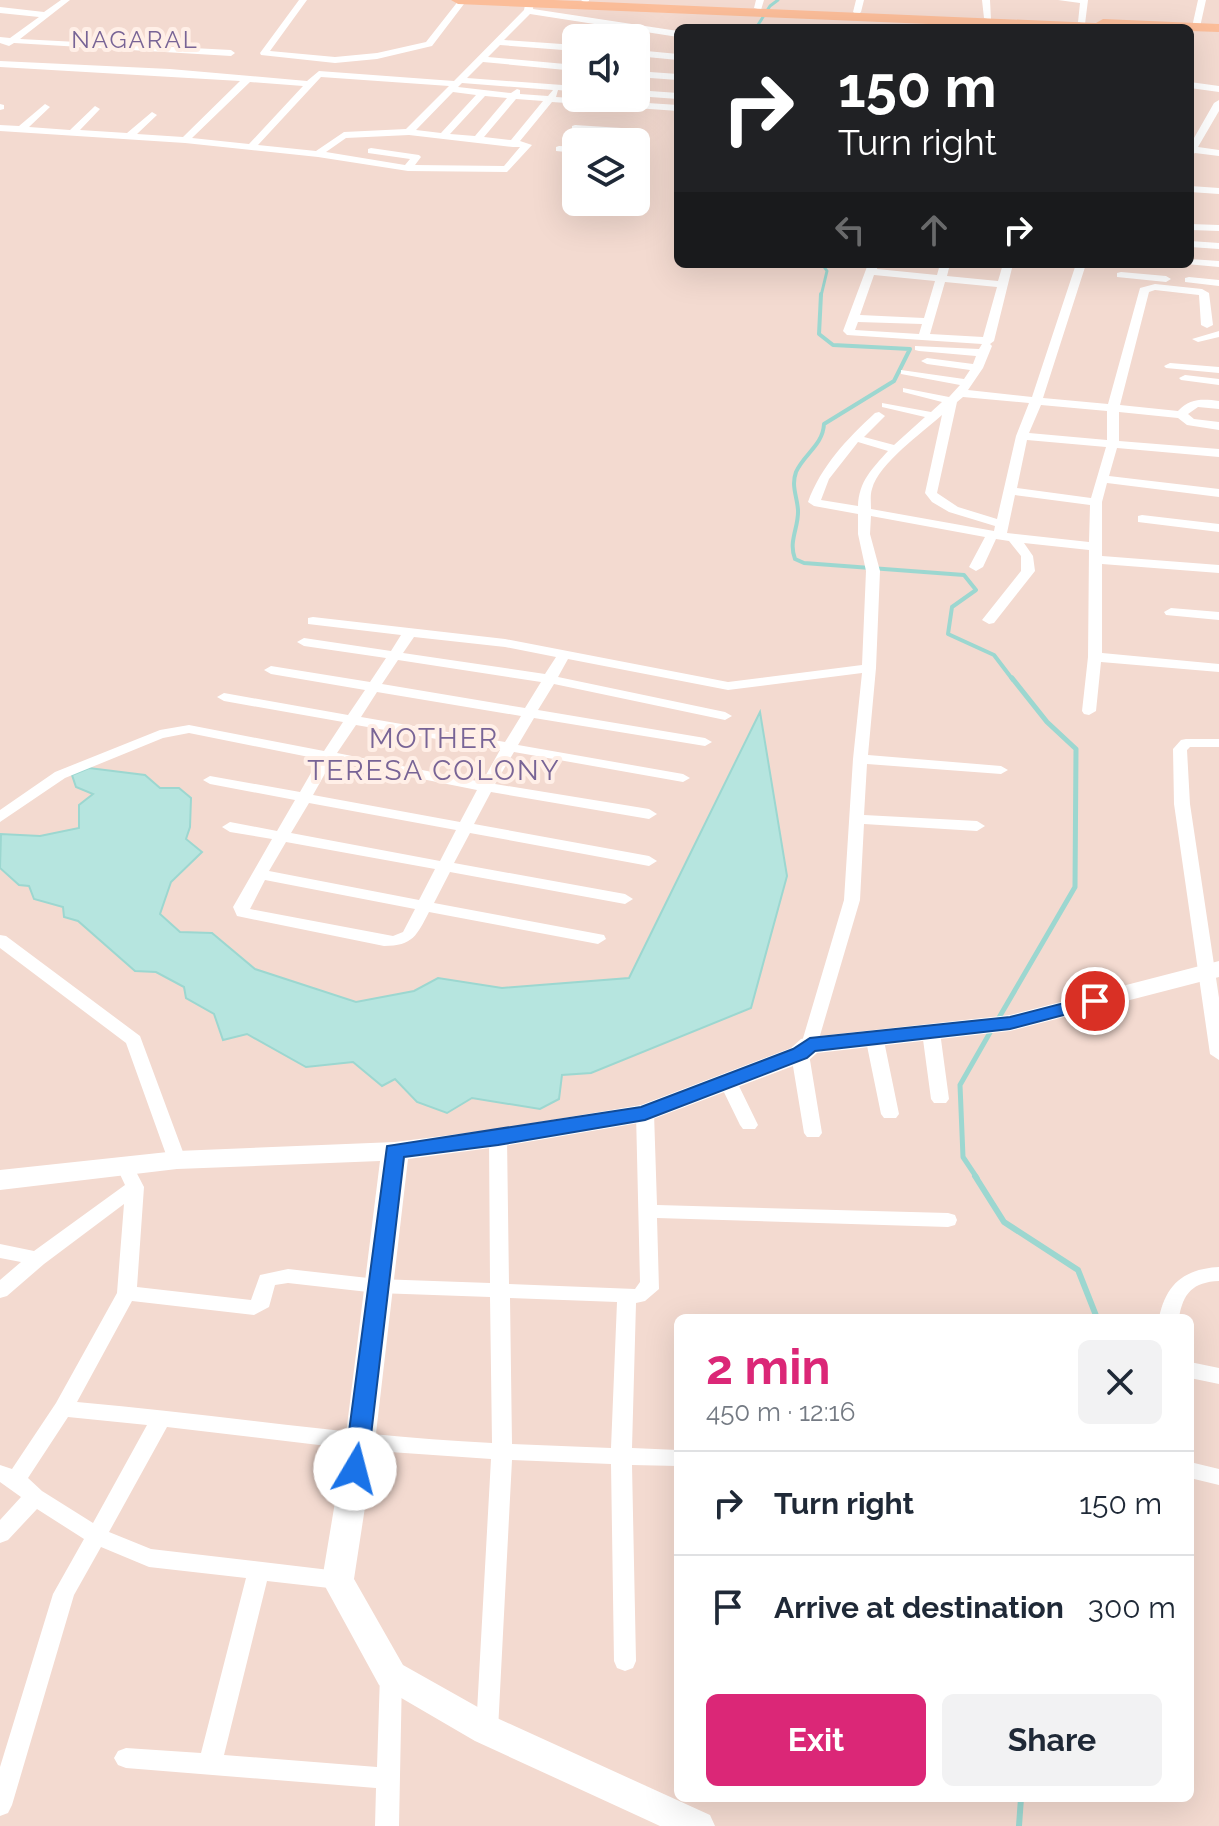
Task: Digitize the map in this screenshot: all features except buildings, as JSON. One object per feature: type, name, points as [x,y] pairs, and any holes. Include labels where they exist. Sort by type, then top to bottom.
[{"type":"main road","points":[[461,0],[529,5],[859,6],[1040,24]]},
{"type":"main road","points":[[562,0],[1040,24],[1114,24]]},
{"type":"main road","points":[[1194,29],[1219,30]]},
{"type":"main road","points":[[0,1180],[130,1177],[177,1160],[395,1151],[498,1138],[645,1113],[805,1049],[874,1036],[1010,1023],[1214,970]]},
{"type":"main road","points":[[395,1151],[360,1442],[338,1580],[391,1675],[487,1730],[697,1826]]},
{"type":"street","points":[[5,10],[26,0]]},
{"type":"street","points":[[66,0],[11,41],[2,52],[219,63]]},
{"type":"street","points":[[303,0],[264,53],[335,60],[377,56],[429,44],[461,0]]},
{"type":"street","points":[[986,0],[988,18]]},
{"type":"street","points":[[1062,0],[1084,0],[1082,22]]},
{"type":"street","points":[[1194,26],[1202,0]]},
{"type":"street","points":[[409,132],[529,5],[674,33]]},
{"type":"street","points":[[5,10],[47,15]]},
{"type":"street","points":[[0,40],[231,53]]},
{"type":"street","points":[[497,42],[562,47]]},
{"type":"street","points":[[650,54],[674,57]]},
{"type":"street","points":[[481,59],[562,67]]},
{"type":"street","points":[[0,64],[22,69],[55,67],[170,72],[310,84]]},
{"type":"street","points":[[45,79],[55,67]]},
{"type":"street","points":[[73,82],[84,68]]},
{"type":"street","points":[[100,83],[109,70]]},
{"type":"street","points":[[130,84],[139,71]]},
{"type":"street","points":[[162,85],[170,72]]},
{"type":"street","points":[[252,146],[319,74],[455,85],[562,87]]},
{"type":"street","points":[[650,75],[674,77]]},
{"type":"street","points":[[185,140],[248,78]]},
{"type":"street","points":[[443,136],[515,96],[517,84]]},
{"type":"street","points":[[455,85],[483,93],[674,108]]},
{"type":"street","points":[[1194,86],[1219,89]]},
{"type":"street","points":[[513,144],[559,87]]},
{"type":"street","points":[[477,140],[483,93]]},
{"type":"street","points":[[650,94],[674,96]]},
{"type":"street","points":[[639,128],[659,95]]},
{"type":"street","points":[[1194,146],[1219,103]]},
{"type":"street","points":[[22,129],[45,107]]},
{"type":"street","points":[[73,132],[95,109]]},
{"type":"street","points":[[130,136],[152,115]]},
{"type":"street","points":[[0,128],[252,146],[408,168],[507,169],[527,145],[409,132],[344,135],[318,154]]},
{"type":"street","points":[[371,151],[416,157],[408,168]]},
{"type":"street","points":[[1194,151],[1219,153]]},
{"type":"street","points":[[434,167],[449,153]]},
{"type":"street","points":[[1194,189],[1219,191]]},
{"type":"street","points":[[1194,227],[1219,228]]},
{"type":"street","points":[[1194,244],[1219,246]]},
{"type":"street","points":[[1194,262],[1219,264]]},
{"type":"street","points":[[983,353],[851,333],[852,318],[871,268],[1000,284]]},
{"type":"street","points":[[922,343],[943,268]]},
{"type":"street","points":[[813,1133],[805,1049],[852,900],[869,668],[871,567],[864,534],[867,484],[896,449],[960,393],[977,368],[988,341],[1006,268]]},
{"type":"street","points":[[976,567],[1002,533],[1022,436],[1080,268]]},
{"type":"street","points":[[1182,268],[1182,284]]},
{"type":"street","points":[[1121,275],[1182,284],[1205,295],[1207,325]]},
{"type":"street","points":[[1089,711],[1095,657],[1096,502],[1113,442],[1113,408],[1144,290],[1182,284],[1219,283]]},
{"type":"street","points":[[852,318],[928,321]]},
{"type":"street","points":[[1198,339],[1219,334]]},
{"type":"street","points":[[922,343],[988,341]]},
{"type":"street","points":[[927,361],[977,368]]},
{"type":"street","points":[[1170,366],[1219,370]]},
{"type":"street","points":[[905,372],[960,393]]},
{"type":"street","points":[[1184,378],[1219,382]]},
{"type":"street","points":[[907,390],[1181,415],[1191,422],[1219,426]]},
{"type":"street","points":[[960,393],[931,493],[944,506],[1002,533],[1027,556],[1028,571],[989,620]]},
{"type":"street","points":[[1181,415],[1189,404],[1219,405]]},
{"type":"street","points":[[934,416],[883,411],[855,438],[823,478],[814,502],[1002,533],[1097,554],[1219,569]]},
{"type":"street","points":[[1022,436],[1219,453]]},
{"type":"street","points":[[855,438],[896,449]]},
{"type":"street","points":[[1102,479],[1219,493]]},
{"type":"street","points":[[1010,491],[1096,502]]},
{"type":"street","points":[[1142,519],[1219,528]]},
{"type":"street","points":[[1171,612],[1219,616]]},
{"type":"street","points":[[313,621],[565,653],[728,686],[869,668]]},
{"type":"street","points":[[410,632],[328,756],[241,907],[243,913],[254,918],[396,941],[409,935],[486,787],[565,653]]},
{"type":"street","points":[[304,642],[549,679],[725,716]]},
{"type":"street","points":[[1095,657],[1219,668]]},
{"type":"street","points":[[271,670],[705,742]]},
{"type":"street","points":[[224,697],[683,778]]},
{"type":"street","points":[[0,817],[60,775],[160,734],[189,729],[486,787],[649,814]]},
{"type":"street","points":[[1219,743],[1186,743],[1180,749],[1182,804],[1214,970],[1219,1054]]},
{"type":"street","points":[[860,759],[1001,770]]},
{"type":"street","points":[[210,780],[649,861]]},
{"type":"street","points":[[857,819],[977,826]]},
{"type":"street","points":[[230,827],[625,899]]},
{"type":"street","points":[[259,874],[598,939]]},
{"type":"street","points":[[0,940],[134,1040],[177,1160]]},
{"type":"street","points":[[931,1032],[940,1099]]},
{"type":"street","points":[[874,1036],[890,1114]]},
{"type":"street","points":[[728,1082],[749,1125]]},
{"type":"street","points":[[127,1293],[254,1308],[262,1302],[267,1280],[276,1276],[377,1286],[498,1292],[645,1294],[649,1289],[645,1113]]},
{"type":"street","points":[[487,1730],[502,1453],[498,1138]]},
{"type":"street","points":[[0,1291],[130,1177]]},
{"type":"street","points":[[130,1177],[127,1293],[63,1409],[8,1476],[98,1537],[149,1558],[338,1580]]},
{"type":"street","points":[[647,1211],[948,1220]]},
{"type":"street","points":[[0,1251],[37,1259]]},
{"type":"street","points":[[1170,1314],[1172,1296],[1187,1282],[1201,1274],[1219,1274]]},
{"type":"street","points":[[625,1661],[621,1456],[627,1295]]},
{"type":"street","points":[[1194,1371],[1219,1376]]},
{"type":"street","points":[[63,1409],[162,1417],[360,1442],[502,1453],[674,1458]]},
{"type":"street","points":[[0,1805],[64,1594],[162,1417]]},
{"type":"street","points":[[1194,1471],[1219,1477]]},
{"type":"street","points":[[0,1534],[35,1497]]},
{"type":"street","points":[[210,1765],[259,1571]]},
{"type":"street","points":[[387,1826],[391,1675]]},
{"type":"street","points":[[126,1758],[388,1778]]},
{"type":"shaded area","points":[[0,0],[1219,0],[1219,1826],[0,1826]]},
{"type":"water","points":[[760,712],[787,876],[751,1008],[591,1073],[562,1075],[559,1099],[540,1109],[472,1098],[447,1113],[417,1102],[395,1079],[382,1086],[353,1062],[306,1067],[247,1034],[223,1040],[214,1014],[186,998],[184,987],[156,972],[135,971],[78,921],[64,917],[63,907],[34,899],[29,886],[19,885],[0,868],[1,834],[40,836],[79,828],[79,805],[93,794],[76,787],[72,775],[89,768],[145,775],[160,788],[179,788],[191,798],[190,827],[186,839],[202,852],[171,882],[160,914],[180,932],[212,933],[255,969],[356,1002],[414,991],[438,978],[502,988],[629,978]]},
{"type":"waterway","points":[[759,24],[770,6],[778,0]]},
{"type":"waterway","points":[[821,296],[827,271],[825,268]]},
{"type":"waterway","points":[[821,294],[819,334],[833,345],[910,349],[894,381],[824,424],[817,444],[799,466],[794,482],[798,510],[793,546],[795,559],[804,563],[964,575],[976,590],[952,607],[948,634],[994,655],[1013,680]]},
{"type":"waterway","points":[[997,1021],[1075,887],[1076,749],[1047,722],[1012,678]]},
{"type":"waterway","points":[[977,1178],[963,1157],[960,1085],[992,1029]]},
{"type":"waterway","points":[[975,1176],[1004,1222],[1078,1270],[1095,1314]]},
{"type":"waterway","points":[[1019,1826],[1021,1802]]},
{"type":"district","name":"NAGARAL","points":[[135,40]]},
{"type":"district","name":"MOTHER TERESA COLONY","points":[[434,754]]},
{"type":"route","points":[[355,1469],[395,1151],[498,1138],[645,1113],[800,1054],[810,1045],[1010,1023],[1095,1001]]}]
